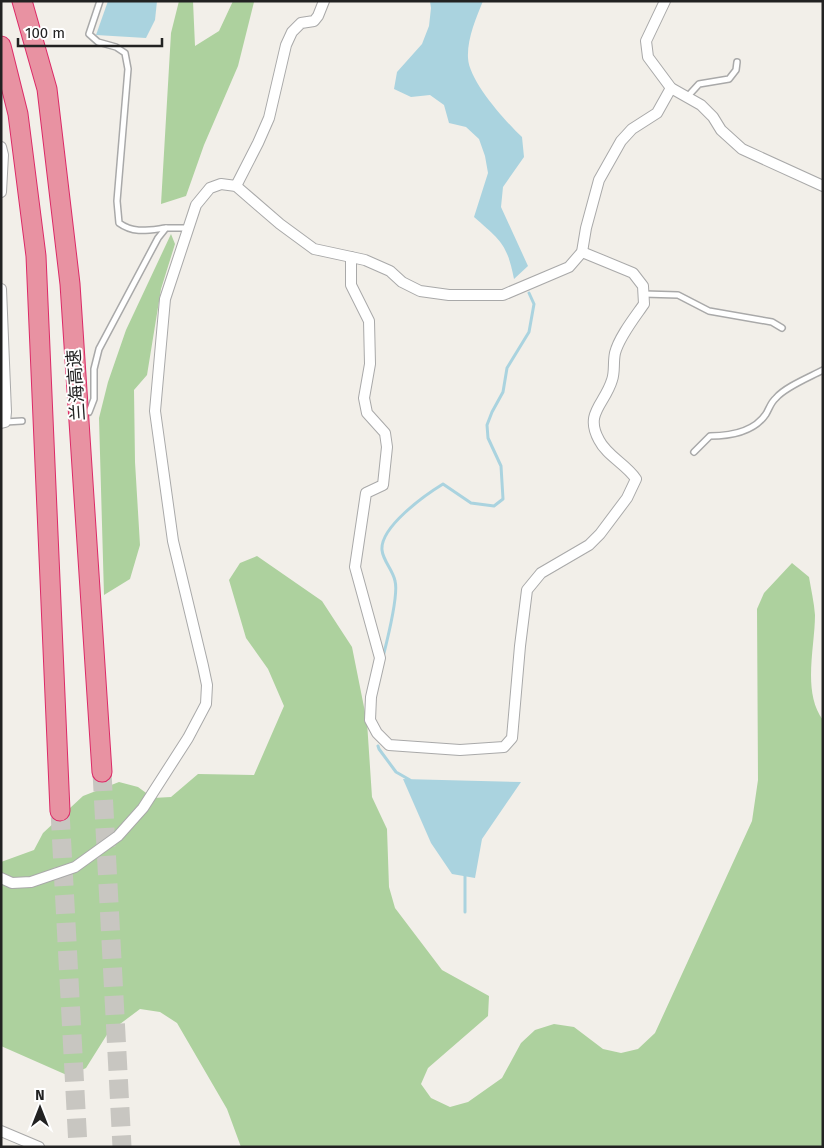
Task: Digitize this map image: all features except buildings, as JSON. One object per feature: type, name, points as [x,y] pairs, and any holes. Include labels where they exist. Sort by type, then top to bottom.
[{"type":"highway","name":"兰海高速","points":[[22,1],[47,88],[70,284],[102,772]]},
{"type":"highway","name":"兰海高速","points":[[1,46],[18,114],[36,256],[60,811]]},
{"type":"street","points":[[236,186],[269,118],[286,45],[292,32],[301,23],[314,21],[324,1]]},
{"type":"street","points":[[665,1],[646,41],[648,57],[670,88],[688,96],[701,105],[713,117],[721,130],[742,149],[823,186]]},
{"type":"street","points":[[1,883],[31,882],[75,867],[118,836],[142,808],[188,738],[206,704],[207,685],[173,541],[155,410],[165,299],[196,205],[210,188],[221,184],[236,186],[280,224],[314,249],[365,260],[390,272],[402,282],[420,291],[449,295],[503,295],[570,267],[582,252],[599,180],[621,142],[632,129],[657,113],[670,88]]},
{"type":"street","points":[[1,146],[3,155],[1,192]]},
{"type":"street","points":[[351,257],[351,284],[369,321],[370,364],[364,398],[367,413],[385,433],[387,446],[383,485],[366,493],[355,567],[380,658],[371,697],[370,720],[377,733],[389,745],[469,750],[504,747],[512,738],[527,590],[541,574],[589,545],[600,534],[628,498],[636,480],[599,441],[592,423],[596,408],[608,391],[613,379],[615,352],[628,326],[644,304],[643,286],[633,273],[582,252]]},
{"type":"street","points":[[1,289],[6,412],[3,423]]},
{"type":"street","points":[[1,878],[12,883]]},
{"type":"street","points":[[1,1131],[39,1147]]},
{"type":"lane","points":[[100,1],[88,34],[98,42],[116,47],[125,53],[128,68],[117,201],[119,223],[127,229],[137,231],[188,228]]},
{"type":"lane","points":[[688,96],[698,84],[730,79],[736,70],[737,62]]},
{"type":"lane","points":[[89,412],[94,399],[94,369],[99,350],[158,238],[166,228]]},
{"type":"lane","points":[[644,294],[678,295],[709,311],[772,322],[782,328]]},
{"type":"lane","points":[[694,452],[710,436],[735,434],[751,427],[765,417],[776,398],[823,370]]},
{"type":"lane","points":[[3,423],[22,421]]},
{"type":"green space","points":[[179,1],[193,1],[195,46],[219,31],[233,1],[254,2],[238,66],[204,145],[186,196],[161,204],[171,33]]},
{"type":"green space","points":[[171,234],[175,244],[161,289],[147,375],[134,390],[135,462],[140,545],[130,579],[104,595],[99,418],[108,382],[126,330]]},
{"type":"green space","points":[[257,556],[322,601],[352,647],[367,722],[372,797],[387,829],[389,887],[395,908],[442,970],[489,996],[488,1016],[428,1068],[421,1084],[431,1098],[450,1107],[468,1102],[502,1078],[521,1043],[535,1030],[554,1024],[574,1027],[603,1049],[621,1053],[638,1049],[655,1033],[752,821],[758,780],[757,609],[764,593],[792,563],[809,577],[815,615],[811,683],[817,709],[823,720],[823,1147],[241,1147],[227,1109],[177,1023],[160,1012],[140,1009],[108,1033],[86,1068],[69,1076],[1,1046],[1,862],[34,850],[43,833],[83,796],[119,782],[138,787],[153,798],[171,797],[198,774],[254,775],[284,706],[268,669],[246,638],[229,580],[240,563]]},
{"type":"water","points":[[108,1],[157,1],[155,20],[146,38],[96,35]]},
{"type":"water","points":[[430,1],[483,1],[469,43],[468,58],[470,67],[474,78],[489,100],[522,137],[524,157],[503,187],[501,207],[528,266],[514,279],[508,257],[501,243],[474,217],[488,173],[479,139],[466,127],[449,123],[444,105],[430,95],[411,97],[394,89],[397,72],[422,44],[429,26]]},
{"type":"water","points":[[403,779],[521,782],[482,839],[475,878],[452,874],[431,843]]},
{"type":"waterway","points":[[383,657],[392,618],[396,588],[394,577],[382,550],[383,541],[388,532],[405,512],[443,484],[471,503],[494,506],[503,499],[501,466],[488,438],[487,425],[503,392],[507,368],[529,332],[534,304],[529,293]]},
{"type":"waterway","points":[[378,746],[396,772],[410,780]]},
{"type":"waterway","points":[[465,873],[465,912]]},
{"type":"tunnel","points":[[102,772],[122,1147]]},
{"type":"tunnel","points":[[60,811],[78,1147]]}]
